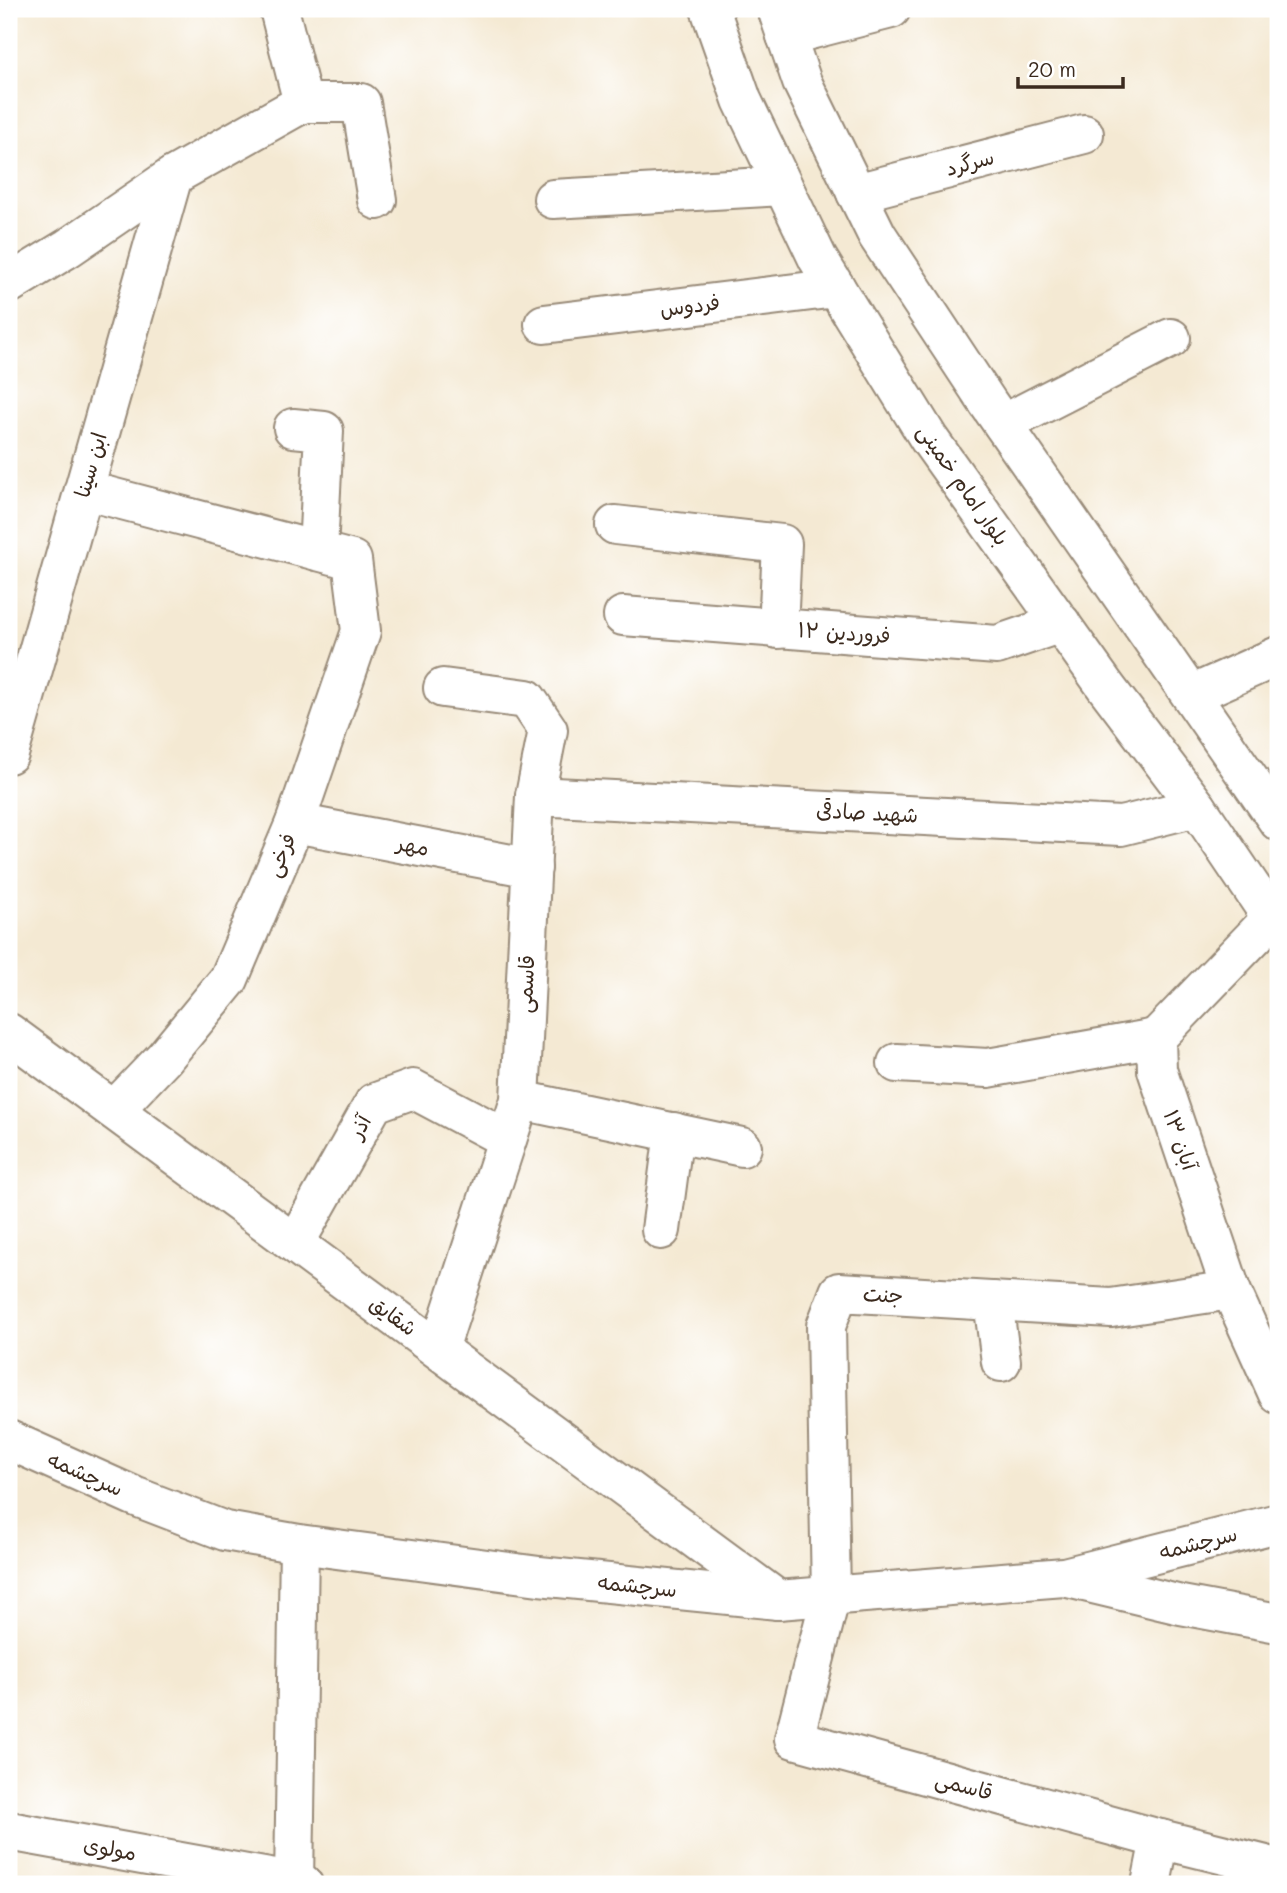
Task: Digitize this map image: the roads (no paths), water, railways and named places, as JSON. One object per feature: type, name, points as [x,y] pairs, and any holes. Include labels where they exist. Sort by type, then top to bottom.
[{"type":"street","points":[[279,9],[303,103]]},
{"type":"street","name":"بلوار امام خمینی","points":[[709,9],[742,100],[818,259],[929,439],[1197,807],[1275,922]]},
{"type":"street","points":[[891,9],[782,22],[803,82],[877,235],[1003,424],[1278,821]]},
{"type":"street","points":[[9,284],[68,248],[173,176],[303,103],[361,103],[377,201]]},
{"type":"street","name":"سرگرد","points":[[856,193],[1084,134]]},
{"type":"street","name":"ابن سینا","points":[[9,754],[20,672],[84,490],[173,176]]},
{"type":"street","points":[[553,199],[783,186]]},
{"type":"street","name":"فردوس","points":[[544,324],[836,288]]},
{"type":"street","points":[[1003,424],[1171,338]]},
{"type":"street","name":"فرخی","points":[[114,1110],[164,1058],[229,979],[295,823],[361,632],[335,556],[324,431],[293,428]]},
{"type":"street","points":[[84,490],[335,556]]},
{"type":"street","points":[[615,526],[782,544],[778,629]]},
{"type":"street","name":"۱۲ فروردین","points":[[623,616],[997,645],[1061,623]]},
{"type":"street","points":[[1191,695],[1278,656]]},
{"type":"street","name":"قاسمی","points":[[439,1349],[520,1100],[535,796],[548,730],[527,699],[443,688]]},
{"type":"street","name":"شهید صادقی","points":[[535,796],[1121,826],[1197,807]]},
{"type":"street","name":"مهر","points":[[295,823],[532,868]]},
{"type":"street","points":[[897,1063],[988,1068],[1156,1038],[1275,922]]},
{"type":"street","name":"شقایق","points":[[9,1033],[778,1600]]},
{"type":"street","name":"۱۳ آبان","points":[[1156,1038],[1157,1070],[1231,1290],[1278,1394]]},
{"type":"street","name":"آذر","points":[[295,1244],[374,1103],[413,1089],[507,1139]]},
{"type":"street","points":[[520,1100],[743,1147]]},
{"type":"street","points":[[662,1230],[674,1132]]},
{"type":"street","name":"جنت","points":[[831,1595],[826,1326],[839,1292],[1111,1308],[1231,1290]]},
{"type":"street","points":[[993,1301],[1002,1362]]},
{"type":"street","name":"سرچشمه","points":[[9,1440],[134,1496],[225,1531],[299,1544],[539,1576],[778,1600],[1064,1577],[1278,1523]]},
{"type":"street","points":[[297,1884],[299,1544]]},
{"type":"street","points":[[1064,1577],[1181,1605],[1278,1623]]},
{"type":"street","name":"قاسمی","points":[[831,1595],[794,1740],[1160,1839],[1278,1868]]},
{"type":"street","name":"مولوی","points":[[9,1831],[297,1884]]},
{"type":"street","points":[[1151,1884],[1160,1839]]}]
